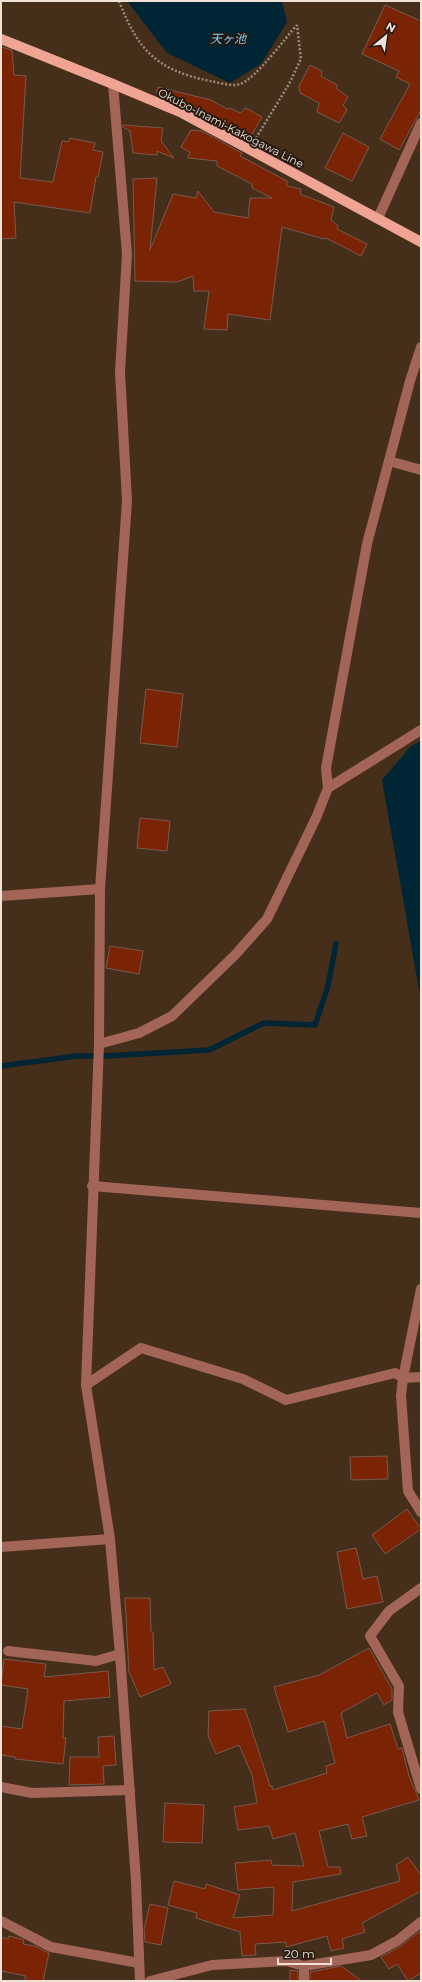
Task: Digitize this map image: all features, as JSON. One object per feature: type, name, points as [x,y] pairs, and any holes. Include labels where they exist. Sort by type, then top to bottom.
[{"type":"main road","name":"Okubo-Inami-Kakogawa Line","points":[[1,40],[114,84],[182,113],[421,242]]},
{"type":"street","points":[[114,84],[126,254],[120,372],[127,501],[100,889],[99,1044],[92,1186],[86,1385],[110,1539],[130,1790],[140,1981]]},
{"type":"street","points":[[378,218],[421,123]]},
{"type":"street","points":[[99,1044],[138,1033],[172,1016],[236,955],[267,919],[316,818],[328,788],[326,768],[368,544],[410,381],[421,347]]},
{"type":"street","points":[[389,460],[421,470]]},
{"type":"street","points":[[328,788],[421,730]]},
{"type":"street","points":[[1,896],[100,889]]},
{"type":"street","points":[[92,1186],[421,1213]]},
{"type":"street","points":[[421,1289],[403,1378],[401,1396],[408,1491],[421,1512]]},
{"type":"street","points":[[86,1385],[141,1348],[243,1379],[286,1400],[395,1373],[403,1378],[421,1377]]},
{"type":"street","points":[[1,1548],[110,1539]]},
{"type":"street","points":[[421,1588],[389,1611],[370,1636],[399,1686],[398,1712],[421,1789]]},
{"type":"street","points":[[8,1651],[96,1661],[120,1654]]},
{"type":"street","points":[[1,1787],[32,1793],[130,1790]]},
{"type":"street","points":[[1,1921],[51,1947],[139,1963]]},
{"type":"street","points":[[150,1981],[212,1965],[286,1961],[304,1966],[371,1955],[398,1941],[421,1922]]},
{"type":"street","points":[[304,1966],[304,1981]]},
{"type":"path","points":[[119,1],[135,37],[157,61],[171,70],[225,84],[240,84],[250,77],[265,63],[297,25],[301,58],[289,84],[249,149]]},
{"type":"water","name":"天ヶ池","points":[[127,1],[282,1],[287,22],[261,64],[230,83],[167,53]]},
{"type":"water","points":[[421,741],[421,1001],[382,780],[411,746]]},
{"type":"building","points":[[385,5],[421,21],[421,110],[399,150],[380,139],[410,84],[396,77],[399,71],[362,54]]},
{"type":"building","points":[[1,47],[12,50],[14,75],[26,76],[20,178],[53,182],[62,141],[68,142],[70,138],[95,143],[93,150],[103,152],[98,177],[96,177],[90,213],[14,202],[16,238],[1,239]]},
{"type":"building","points":[[310,65],[322,71],[321,76],[337,85],[337,89],[348,97],[343,105],[347,110],[339,123],[317,112],[319,103],[300,93],[299,86]]},
{"type":"building","points":[[158,87],[211,100],[227,109],[230,108],[240,113],[246,108],[262,117],[248,141],[156,92]]},
{"type":"building","points":[[123,125],[163,128],[161,141],[174,158],[157,151],[157,155],[133,153],[130,131],[123,127]]},
{"type":"building","points":[[191,130],[202,131],[242,153],[240,156],[287,181],[287,186],[301,189],[300,194],[334,207],[331,220],[338,226],[337,229],[367,244],[361,256],[326,238],[324,239],[282,227],[270,320],[228,314],[227,330],[204,329],[209,291],[194,291],[193,276],[177,282],[135,281],[133,179],[157,178],[150,250],[173,194],[196,198],[198,191],[214,212],[248,218],[250,198],[272,198],[252,188],[252,184],[217,166],[217,161],[188,158],[190,152],[181,147]]},
{"type":"building","points":[[343,133],[369,147],[352,181],[325,168]]},
{"type":"building","points":[[146,689],[183,694],[177,747],[140,743]]},
{"type":"building","points":[[140,818],[170,821],[167,851],[137,848]]},
{"type":"building","points":[[110,946],[143,951],[139,974],[106,968]]},
{"type":"building","points":[[387,1456],[388,1479],[351,1480],[350,1457]]},
{"type":"building","points":[[407,1509],[421,1529],[385,1554],[372,1535]]},
{"type":"building","points":[[356,1548],[363,1579],[377,1576],[383,1602],[347,1609],[337,1552]]},
{"type":"building","points":[[125,1598],[150,1598],[154,1670],[163,1667],[171,1684],[140,1697],[129,1672]]},
{"type":"building","points":[[369,1648],[392,1689],[392,1700],[384,1705],[377,1693],[341,1713],[347,1738],[390,1724],[398,1749],[402,1748],[409,1776],[419,1800],[362,1817],[367,1836],[352,1839],[348,1824],[319,1831],[328,1867],[340,1867],[341,1874],[293,1882],[292,1911],[400,1881],[396,1865],[408,1857],[421,1875],[421,1891],[362,1923],[365,1932],[342,1939],[344,1948],[331,1951],[327,1936],[286,1947],[286,1942],[255,1944],[256,1955],[242,1956],[240,1932],[196,1918],[197,1913],[168,1905],[174,1881],[205,1889],[206,1884],[240,1895],[233,1918],[273,1915],[274,1887],[238,1890],[235,1863],[271,1860],[272,1865],[304,1866],[295,1833],[273,1839],[269,1826],[238,1830],[234,1807],[257,1803],[252,1775],[239,1745],[216,1754],[208,1736],[209,1711],[245,1709],[270,1786],[272,1786],[273,1790],[327,1773],[326,1766],[335,1763],[324,1721],[288,1732],[274,1687],[319,1675]]},
{"type":"building","points":[[4,1659],[46,1664],[44,1677],[108,1671],[110,1697],[64,1701],[63,1738],[66,1738],[63,1764],[15,1759],[15,1757],[1,1755],[1,1726],[22,1729],[28,1689],[1,1685]]},
{"type":"building","points":[[114,1736],[116,1765],[103,1766],[104,1784],[69,1785],[70,1757],[99,1757],[98,1737]]},
{"type":"building","points":[[165,1803],[204,1805],[202,1843],[163,1842]]},
{"type":"building","points":[[150,1904],[168,1908],[161,1945],[145,1942],[144,1929]]},
{"type":"building","points":[[421,1930],[421,1973],[408,1981],[397,1964],[389,1969],[381,1957],[401,1946]]},
{"type":"building","points":[[9,1936],[24,1940],[23,1944],[35,1946],[49,1953],[43,1981],[24,1981],[26,1976],[1,1971],[1,1937],[8,1939]]},
{"type":"building","points":[[341,1966],[362,1981],[310,1981],[310,1972]]},
{"type":"building","points":[[290,1970],[298,1971],[298,1981],[290,1981]]},
{"type":"waterway","points":[[1,1066],[77,1056],[106,1056],[209,1050],[264,1023],[315,1025],[328,986],[336,944]]}]
